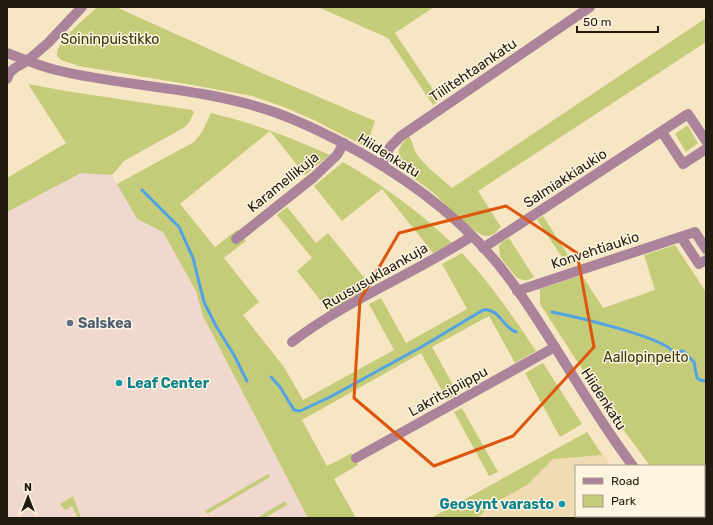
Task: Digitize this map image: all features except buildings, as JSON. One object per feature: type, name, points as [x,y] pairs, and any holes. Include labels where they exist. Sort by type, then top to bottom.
[{"type":"street","points":[[7,78],[10,72],[27,61],[48,43],[82,7]]},
{"type":"street","name":"Tiilitehtaankatu","points":[[382,165],[390,147],[401,136],[590,7]]},
{"type":"street","name":"Hiidenkatu","points":[[7,53],[55,70],[97,78],[204,93],[254,106],[300,122],[344,143],[382,165],[428,197],[454,219],[484,248],[517,290],[632,465]]},
{"type":"street","name":"Salmiakkiaukio","points":[[484,248],[688,114],[706,141]]},
{"type":"street","points":[[662,132],[683,164],[706,149]]},
{"type":"street","name":"Karamellikuja","points":[[236,239],[319,172],[337,155],[344,143]]},
{"type":"street","name":"Konvehtiaukio","points":[[517,290],[695,232],[706,249]]},
{"type":"street","name":"Ruususuklaankuja","points":[[292,342],[304,333],[472,236]]},
{"type":"street","points":[[681,237],[699,264],[706,260]]},
{"type":"street","name":"Lakritsipiippu","points":[[356,458],[554,347]]},
{"type":"highlighted area","points":[[506,206],[577,253],[594,347],[513,436],[434,466],[354,398],[360,300],[399,233]]},
{"type":"shaded area","name":"Leaf Center","points":[[80,163],[112,175],[137,219],[163,232],[196,291],[203,316],[308,518],[7,518],[7,202]]},
{"type":"shaded area","points":[[587,432],[610,465],[575,465],[575,517],[657,518],[431,518]]},
{"type":"green space","name":"Soininpuistikko","points":[[97,7],[116,7],[262,73],[375,121],[370,136],[364,146],[314,120],[284,107],[252,96],[79,66],[61,60],[57,56],[61,44],[72,30]]},
{"type":"green space","points":[[318,7],[434,7],[395,33],[440,100],[433,105],[388,38]]},
{"type":"green space","points":[[706,18],[706,42],[478,191],[501,227],[493,235],[486,236],[474,230],[432,192],[407,173],[400,163],[398,156],[399,150],[409,136],[415,151],[422,161],[452,188]]},
{"type":"green space","points":[[28,84],[192,110],[194,112],[190,121],[185,127],[124,161],[112,175],[81,173],[7,212],[7,178],[66,143]]},
{"type":"green space","points":[[211,113],[271,131],[330,155],[305,175],[270,131],[180,204],[215,247],[237,230],[239,243],[244,239],[246,241],[224,258],[259,302],[243,315],[284,367],[303,400],[394,350],[369,304],[381,298],[406,343],[467,309],[442,264],[462,253],[501,300],[536,351],[515,363],[489,316],[432,347],[458,394],[447,400],[421,353],[302,420],[327,466],[352,453],[358,465],[334,479],[356,518],[308,518],[203,316],[196,291],[163,232],[137,219],[117,184],[194,142],[202,132]]},
{"type":"green space","points":[[688,126],[698,143],[686,152],[675,134]]},
{"type":"green space","points":[[343,162],[400,199],[452,243],[433,253],[382,189],[342,221],[314,186]]},
{"type":"green space","points":[[287,207],[316,243],[328,233],[372,287],[329,311],[297,271],[312,258],[277,215]]},
{"type":"green space","points":[[543,216],[574,264],[568,266],[537,220]]},
{"type":"green space","points":[[509,238],[534,277],[528,280],[517,278],[500,257],[499,246],[502,242]]},
{"type":"green space","name":"Aallopinpelto","points":[[675,245],[706,292],[706,518],[700,517],[705,517],[705,465],[649,465],[604,403],[540,304],[540,289],[582,275],[603,308],[655,290],[644,255]]},
{"type":"green space","points":[[543,363],[582,424],[560,437],[525,373]]},
{"type":"green space","points":[[462,408],[498,472],[489,476],[454,412]]},
{"type":"green space","points":[[587,432],[602,455],[553,459],[527,485],[489,506],[478,518],[431,518]]},
{"type":"green space","points":[[268,474],[270,477],[207,514],[205,511]]},
{"type":"green space","points":[[73,496],[81,518],[78,518],[72,506],[66,510],[60,504]]},
{"type":"green space","points":[[285,501],[287,505],[265,518],[257,518]]},
{"type":"waterway","points":[[142,190],[179,227],[193,258],[204,302],[247,381]]},
{"type":"waterway","points":[[271,377],[280,387],[294,410],[300,411],[330,397],[423,346],[483,310],[493,312],[511,330],[516,332]]},
{"type":"waterway","points":[[552,312],[597,322],[636,334],[666,346],[673,352],[683,351],[694,362],[697,378],[706,381]]},
{"type":"place","name":"Salskea","points":[[70,323]]},
{"type":"place","name":"Leaf Center","points":[[119,383]]},
{"type":"place","name":"Geosynt varasto","points":[[562,504]]}]
